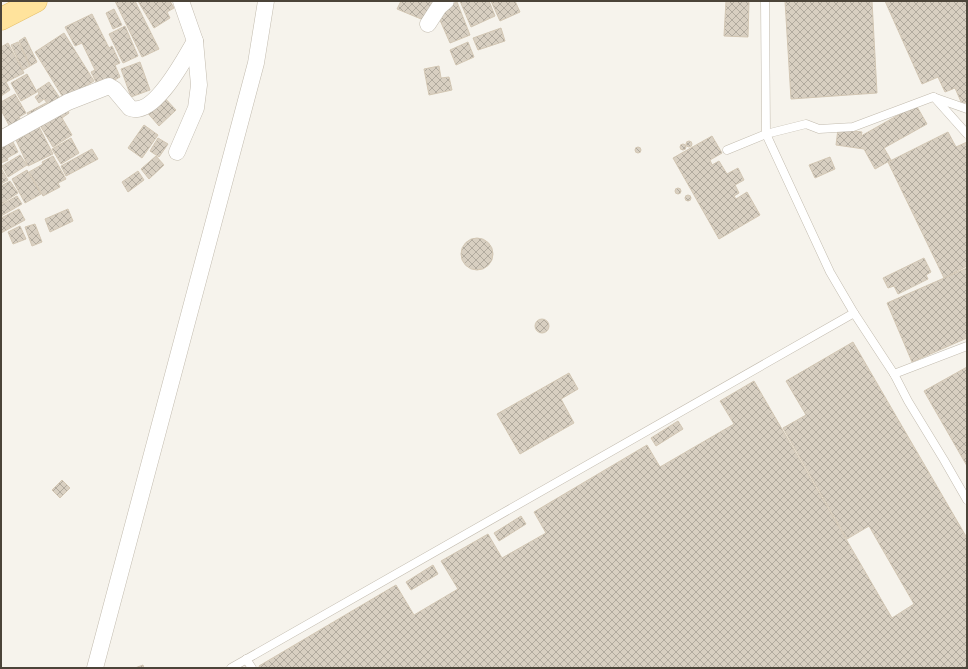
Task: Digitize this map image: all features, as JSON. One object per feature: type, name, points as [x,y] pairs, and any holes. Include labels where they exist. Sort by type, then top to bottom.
[{"type":"main road","points":[[1,19],[36,1]]},
{"type":"street","points":[[177,152],[196,108],[199,85],[195,41],[181,1]]},
{"type":"street","points":[[96,668],[256,63],[266,1]]},
{"type":"street","points":[[428,24],[439,6],[446,1]]},
{"type":"street","points":[[1,139],[68,102],[109,86],[114,89],[130,108],[140,108],[156,99],[165,89],[195,41]]},
{"type":"lane","points":[[765,1],[766,134],[830,272],[854,313],[894,374],[908,401],[967,500]]},
{"type":"lane","points":[[933,97],[967,134]]},
{"type":"lane","points":[[727,150],[766,134],[806,124],[819,129],[853,127],[933,97],[967,108]]},
{"type":"lane","points":[[231,668],[854,313]]},
{"type":"lane","points":[[894,374],[967,346]]},
{"type":"lane","points":[[246,659],[252,668]]},
{"type":"building","points":[[115,1],[135,1],[159,49],[142,57]]},
{"type":"building","points":[[138,1],[170,1],[174,8],[167,12],[170,18],[154,28]]},
{"type":"building","points":[[401,1],[434,1],[426,21],[397,9]]},
{"type":"building","points":[[460,1],[489,1],[495,16],[471,27]]},
{"type":"building","points":[[491,1],[515,1],[520,12],[500,21]]},
{"type":"building","points":[[726,1],[749,1],[748,37],[724,36]]},
{"type":"building","points":[[785,1],[872,1],[877,93],[791,99]]},
{"type":"building","points":[[885,1],[967,1],[967,102],[962,104],[955,88],[945,92],[938,77],[922,84]]},
{"type":"building","points":[[457,2],[470,35],[450,43],[436,11]]},
{"type":"building","points":[[114,9],[122,25],[113,29],[106,13]]},
{"type":"building","points":[[92,14],[109,48],[112,46],[120,63],[115,65],[120,77],[109,83],[97,84],[91,72],[95,70],[82,43],[75,46],[65,27]]},
{"type":"building","points":[[125,26],[138,56],[123,63],[109,34]]},
{"type":"building","points":[[501,28],[505,41],[478,50],[473,38]]},
{"type":"building","points":[[64,33],[94,81],[64,99],[35,52]]},
{"type":"building","points":[[25,37],[37,62],[30,66],[19,41]]},
{"type":"building","points":[[18,42],[30,66],[23,70],[11,45]]},
{"type":"building","points":[[468,42],[474,57],[456,65],[450,50]]},
{"type":"building","points":[[8,43],[24,73],[6,82],[10,90],[1,96],[1,47]]},
{"type":"building","points":[[140,62],[150,90],[131,97],[121,69]]},
{"type":"building","points":[[439,66],[441,78],[449,77],[452,90],[429,95],[424,69]]},
{"type":"building","points":[[27,74],[37,92],[21,101],[11,83]]},
{"type":"building","points":[[49,82],[62,101],[51,108],[44,99],[39,103],[35,97],[39,94],[37,90]]},
{"type":"building","points":[[15,94],[26,113],[19,117],[23,125],[12,131],[1,110],[1,102]]},
{"type":"building","points":[[161,94],[176,110],[159,126],[145,110]]},
{"type":"building","points":[[46,103],[49,109],[31,119],[27,113]]},
{"type":"building","points":[[916,105],[927,124],[884,148],[891,160],[875,169],[864,149],[836,145],[838,129],[862,132],[861,136]]},
{"type":"building","points":[[65,106],[69,113],[62,118],[72,135],[53,147],[38,122]]},
{"type":"building","points":[[37,123],[53,154],[28,166],[16,140],[28,134],[25,129]]},
{"type":"building","points":[[144,125],[158,135],[142,158],[128,148]]},
{"type":"building","points":[[948,132],[956,147],[967,142],[967,266],[944,278],[888,162]]},
{"type":"building","points":[[712,136],[722,153],[710,160],[712,165],[719,161],[727,174],[738,168],[744,180],[735,185],[739,193],[734,196],[736,199],[747,192],[760,215],[719,239],[673,158]]},
{"type":"building","points":[[11,138],[18,152],[7,158],[8,160],[1,163],[1,143]]},
{"type":"building","points":[[71,138],[79,153],[61,164],[52,149]]},
{"type":"building","points":[[158,138],[168,144],[159,157],[150,151]]},
{"type":"building","points":[[689,141],[692,144],[689,147],[686,144]]},
{"type":"building","points":[[683,144],[686,147],[683,150],[680,147]]},
{"type":"building","points":[[638,147],[641,150],[638,153],[635,150]]},
{"type":"building","points":[[92,149],[98,159],[66,176],[61,166]]},
{"type":"building","points":[[20,155],[27,165],[8,177],[2,166]]},
{"type":"building","points":[[53,156],[66,179],[58,183],[60,187],[43,196],[29,172]]},
{"type":"building","points":[[156,156],[164,165],[149,179],[141,169]]},
{"type":"building","points":[[830,157],[835,169],[815,178],[809,165]]},
{"type":"building","points":[[1,168],[8,180],[1,184]]},
{"type":"building","points":[[27,170],[41,194],[25,203],[12,179]]},
{"type":"building","points":[[138,171],[144,180],[128,192],[122,182]]},
{"type":"building","points":[[10,181],[18,193],[1,204],[1,186]]},
{"type":"building","points":[[678,188],[681,191],[678,194],[675,191]]},
{"type":"building","points":[[688,195],[691,198],[688,201],[685,198]]},
{"type":"building","points":[[17,196],[22,204],[1,216],[1,205]]},
{"type":"building","points":[[19,209],[25,220],[1,233],[1,218]]},
{"type":"building","points":[[68,209],[73,221],[50,232],[45,219]]},
{"type":"building","points":[[35,224],[42,242],[32,246],[25,227]]},
{"type":"building","points":[[20,226],[26,239],[13,244],[8,232]]},
{"type":"building","points":[[474,238],[480,238],[489,242],[493,254],[489,266],[480,270],[474,270],[465,266],[461,257],[461,251],[465,242]]},
{"type":"building","points":[[924,258],[931,272],[926,275],[928,279],[898,294],[894,286],[888,288],[883,278]]},
{"type":"building","points":[[967,268],[967,338],[912,362],[887,303]]},
{"type":"building","points":[[542,319],[547,321],[549,326],[547,331],[542,333],[537,331],[535,326],[537,321]]},
{"type":"building","points":[[853,342],[967,538],[967,668],[260,668],[259,666],[396,585],[414,615],[458,589],[441,561],[488,534],[502,558],[546,533],[534,512],[647,445],[660,467],[734,424],[720,401],[754,381],[892,618],[914,604],[869,526],[847,539],[783,428],[806,415],[786,381]]},
{"type":"building","points":[[967,367],[967,466],[924,391]]},
{"type":"building","points":[[569,373],[578,389],[561,399],[574,423],[520,454],[497,414]]},
{"type":"building","points":[[678,421],[683,429],[656,446],[651,438]]},
{"type":"building","points":[[62,480],[70,488],[60,498],[52,490]]},
{"type":"building","points":[[521,516],[526,524],[499,541],[494,533]]},
{"type":"building","points":[[433,565],[438,574],[411,590],[406,582]]},
{"type":"building","points":[[143,665],[144,668],[135,668]]}]
